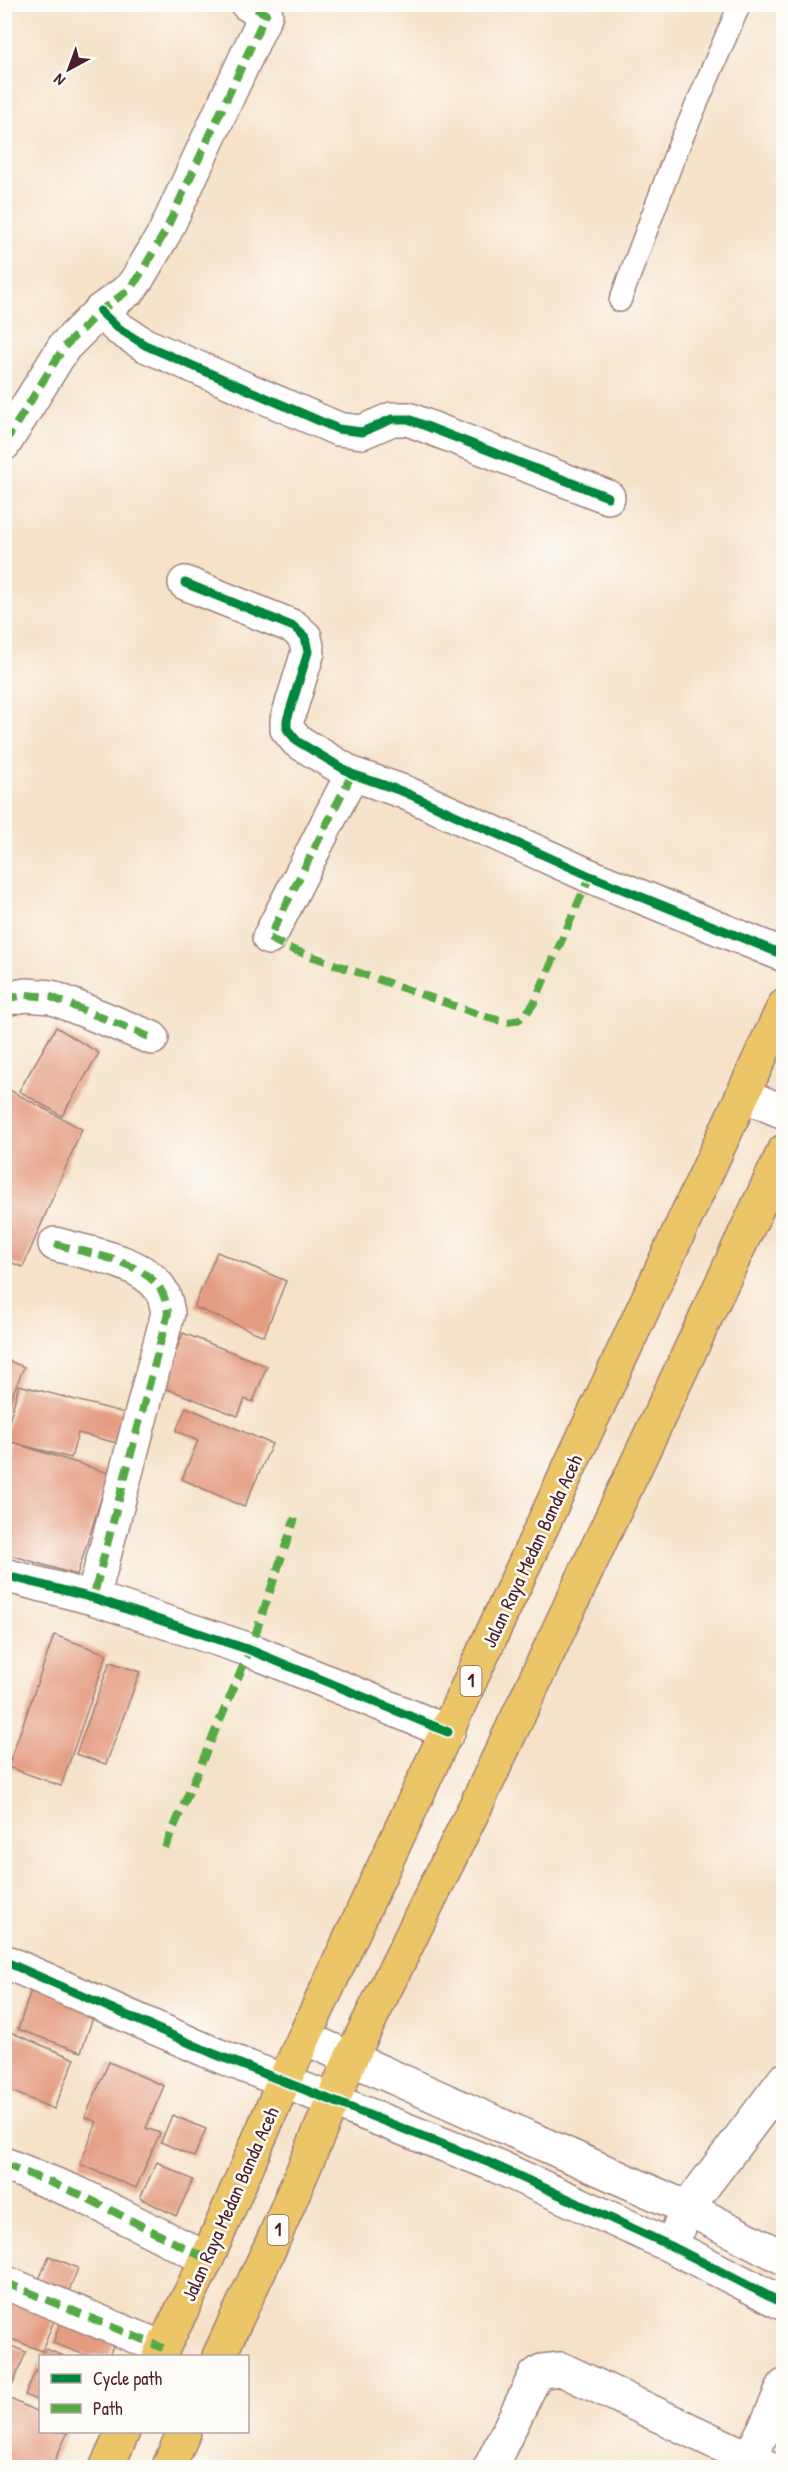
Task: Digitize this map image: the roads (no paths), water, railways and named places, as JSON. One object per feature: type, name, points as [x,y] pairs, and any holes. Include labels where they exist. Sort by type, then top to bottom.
[{"type":"highway","name":"Jalan Raya Medan Banda Aceh","points":[[161,2353],[207,2259],[285,2081],[743,1095],[776,1043],[783,1006]]},
{"type":"highway","name":"1","points":[[219,2355],[272,2243],[351,2058],[481,1795],[783,1151]]},
{"type":"highway","points":[[106,2468],[123,2433]]},
{"type":"highway","points":[[168,2468],[184,2433]]},
{"type":"street","points":[[4,444],[54,359],[100,311],[130,289],[165,232],[261,8]]},
{"type":"street","points":[[100,311],[124,333],[145,345],[338,429],[362,432],[392,419],[408,419],[608,497]]},
{"type":"street","points":[[185,583],[300,632],[305,637],[308,652],[289,710],[287,729],[297,741],[352,774],[404,792],[590,876],[783,955]]},
{"type":"street","points":[[269,938],[352,774]]},
{"type":"street","points":[[4,999],[26,995],[51,997],[152,1038]]},
{"type":"street","points":[[743,1095],[783,1112]]},
{"type":"street","points":[[54,1244],[130,1266],[147,1275],[159,1286],[166,1298],[168,1313],[93,1598]]},
{"type":"street","points":[[4,1575],[93,1598],[250,1650],[448,1732]]},
{"type":"street","points":[[4,1961],[212,2053],[490,2163],[671,2246],[783,2304]]},
{"type":"street","points":[[305,2038],[687,2208],[783,2258]]},
{"type":"street","points":[[671,2246],[687,2208],[783,2080]]},
{"type":"street","points":[[4,2164],[79,2194],[207,2259]]},
{"type":"street","points":[[4,2282],[161,2353]]},
{"type":"street","points":[[490,2468],[535,2376],[542,2371],[551,2369],[570,2371],[754,2464],[775,2428],[783,2386]]},
{"type":"lane","points":[[620,300],[676,152],[740,4]]}]
